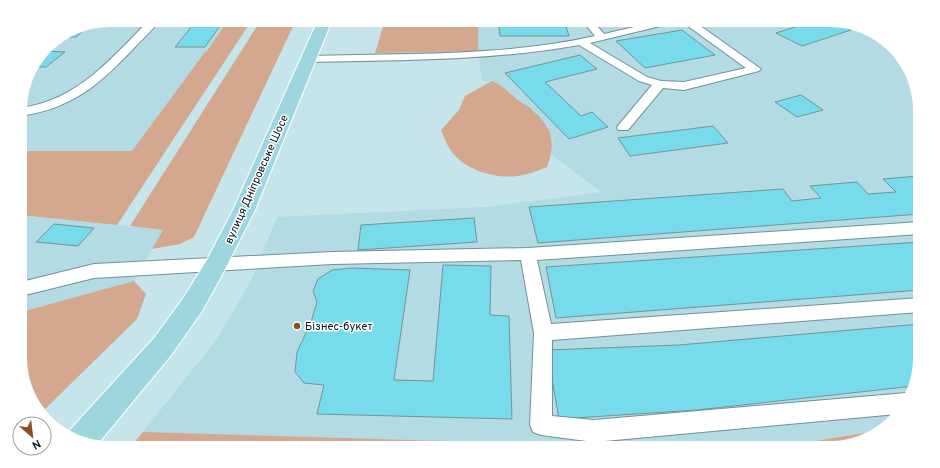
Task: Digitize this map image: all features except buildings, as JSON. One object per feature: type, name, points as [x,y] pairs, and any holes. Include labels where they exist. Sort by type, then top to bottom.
[{"type":"main road","name":"вулиця Дніпровське Шосе","points":[[86,436],[162,346],[193,304],[216,265],[244,210],[322,27]]},
{"type":"lane","points":[[27,112],[58,103],[84,89],[148,27]]},
{"type":"lane","points":[[593,27],[601,37]]},
{"type":"lane","points":[[308,59],[493,54],[547,48],[581,42],[646,27]]},
{"type":"lane","points":[[581,42],[642,79],[660,84],[684,86],[754,69],[695,27]]},
{"type":"lane","points":[[623,127],[660,84]]},
{"type":"lane","points":[[27,288],[94,271],[332,258],[528,254],[913,228]]},
{"type":"lane","points":[[528,254],[543,333],[541,425],[594,432],[899,404]]},
{"type":"lane","points":[[543,333],[913,306]]},
{"type":"shaded area","points":[[223,27],[207,51],[132,151],[27,151],[27,104],[31,83],[44,59],[64,41],[78,33],[99,28]]},
{"type":"shaded area","points":[[223,27],[247,27],[117,225],[27,216],[27,151],[132,151]]},
{"type":"shaded area","points":[[257,27],[293,27],[194,237],[180,244],[152,249],[163,230],[130,226]]},
{"type":"shaded area","points":[[383,27],[478,27],[478,51],[375,53]]},
{"type":"shaded area","points":[[478,27],[830,27],[862,33],[885,48],[899,64],[909,83],[913,110],[913,358],[909,385],[899,404],[892,413],[876,427],[866,433],[815,441],[446,441],[143,432],[217,339],[252,279],[277,217],[486,207],[601,192],[551,154],[553,141],[532,109],[519,101],[503,86],[492,81],[482,81],[478,51]]},
{"type":"shaded area","points":[[492,81],[497,83],[529,107],[548,129],[552,143],[547,167],[532,173],[509,177],[500,176],[482,172],[465,164],[450,150],[441,130],[459,110],[465,96]]},
{"type":"shaded area","points":[[27,216],[163,230],[134,281],[27,310]]},
{"type":"shaded area","points":[[134,281],[146,294],[137,319],[45,409],[38,400],[30,380],[27,358],[27,310]]},
{"type":"shaded area","points":[[143,432],[446,441],[135,441]]},
{"type":"shaded area","points":[[866,433],[857,437],[836,441],[815,441]]},
{"type":"place","name":"Бізнес-букет","points":[[297,326]]}]
